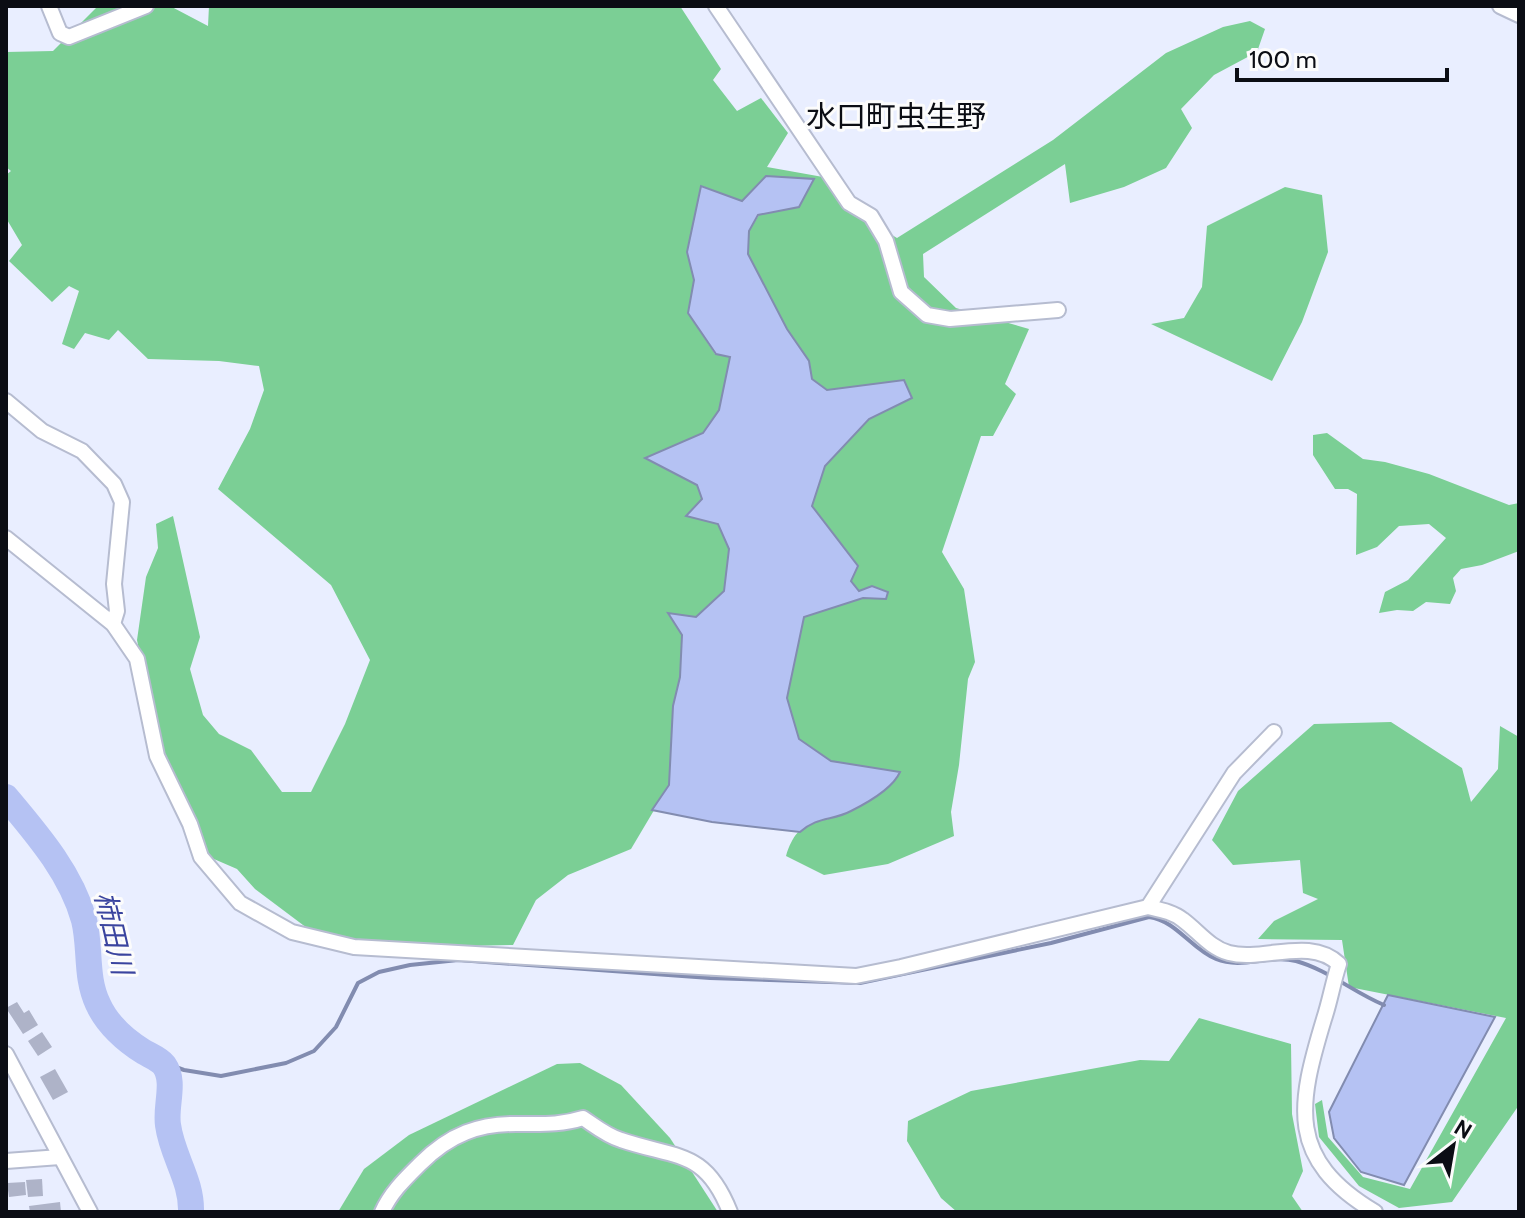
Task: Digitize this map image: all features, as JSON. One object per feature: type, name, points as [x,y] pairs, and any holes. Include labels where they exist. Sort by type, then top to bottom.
[{"type":"street","points":[[49,6],[60,33],[69,37],[146,6]]},
{"type":"street","points":[[716,6],[849,203],[871,216],[886,241],[901,292],[927,315],[950,319],[1058,310]]},
{"type":"street","points":[[1500,6],[1519,15]]},
{"type":"street","points":[[6,401],[42,431],[82,451],[114,484],[122,502],[114,584],[117,611],[113,624]]},
{"type":"street","points":[[6,538],[113,624],[137,659],[157,756],[190,824],[201,857],[240,903],[292,932],[354,947],[856,976],[1148,907],[1167,910],[1215,947],[1228,953],[1242,955],[1298,950],[1331,956],[1339,964],[1304,1097],[1307,1133],[1330,1177],[1353,1199],[1375,1212]]},
{"type":"street","points":[[1148,907],[1234,773],[1274,732]]},
{"type":"street","points":[[6,1054],[12,1076],[90,1212]]},
{"type":"street","points":[[382,1212],[390,1194],[433,1151],[461,1133],[473,1128],[516,1124],[562,1125],[583,1118],[617,1139],[697,1162],[721,1190],[730,1212]]},
{"type":"street","points":[[6,1161],[60,1157]]},
{"type":"green space","points":[[98,6],[170,6],[208,26],[209,6],[680,6],[721,69],[713,80],[737,111],[761,98],[788,133],[767,167],[823,177],[852,211],[897,238],[1053,140],[1166,53],[1223,27],[1250,21],[1265,29],[1257,52],[1214,75],[1181,109],[1192,128],[1166,168],[1124,187],[1070,203],[1065,164],[923,254],[924,277],[956,308],[1029,329],[1005,384],[1016,394],[993,436],[981,436],[942,552],[964,589],[975,662],[968,679],[951,812],[954,836],[888,864],[824,875],[786,856],[797,833],[804,827],[856,809],[900,773],[830,761],[799,739],[787,698],[804,617],[863,598],[885,599],[872,586],[859,592],[851,581],[857,566],[811,506],[825,466],[869,419],[912,398],[903,380],[827,390],[812,379],[809,361],[787,329],[748,254],[749,231],[759,215],[799,207],[742,201],[702,186],[687,252],[694,280],[688,313],[715,354],[730,357],[719,410],[703,433],[646,458],[697,485],[702,499],[687,515],[718,524],[729,549],[724,591],[696,617],[668,614],[683,634],[680,677],[673,706],[669,785],[631,849],[568,875],[536,900],[513,945],[465,946],[356,941],[311,931],[255,889],[237,869],[207,856],[158,743],[137,640],[146,577],[158,548],[156,524],[173,516],[200,637],[190,669],[203,715],[219,734],[251,750],[282,792],[311,792],[345,724],[370,660],[331,585],[218,489],[250,429],[264,390],[259,366],[219,361],[148,359],[118,330],[109,340],[85,333],[74,349],[62,344],[79,291],[69,286],[52,302],[9,261],[22,245],[6,218],[6,175],[11,171],[6,167],[6,52],[53,51]]},
{"type":"green space","points":[[1285,187],[1322,195],[1328,252],[1302,322],[1272,381],[1151,324],[1184,318],[1202,287],[1207,226]]},
{"type":"green space","points":[[1327,433],[1363,459],[1429,474],[1509,505],[1519,503],[1519,551],[1482,565],[1461,569],[1453,578],[1456,591],[1450,604],[1426,602],[1413,611],[1379,613],[1385,592],[1408,580],[1446,538],[1429,524],[1399,526],[1377,547],[1356,555],[1357,494],[1348,489],[1335,489],[1313,455],[1313,435]]},
{"type":"green space","points":[[1391,722],[1462,768],[1471,802],[1498,769],[1500,726],[1519,737],[1519,1105],[1452,1202],[1399,1208],[1359,1186],[1319,1137],[1315,1104],[1322,1100],[1328,1137],[1363,1177],[1410,1189],[1506,1018],[1349,987],[1342,940],[1258,939],[1274,921],[1318,899],[1303,893],[1300,860],[1233,865],[1212,840],[1238,791],[1314,724]]},
{"type":"green space","points":[[1199,1018],[1291,1044],[1292,1114],[1303,1171],[1292,1196],[1303,1212],[957,1212],[941,1198],[907,1141],[908,1121],[971,1091],[1140,1060],[1169,1061]]},
{"type":"green space","points":[[580,1063],[621,1085],[670,1138],[718,1212],[338,1212],[364,1169],[409,1135],[557,1064]]},
{"type":"water","points":[[766,176],[814,179],[799,207],[758,215],[749,231],[748,254],[787,329],[809,361],[812,379],[827,390],[904,380],[912,398],[869,419],[825,466],[812,506],[858,566],[851,581],[859,591],[872,586],[888,592],[886,599],[863,598],[804,617],[787,698],[799,739],[831,761],[900,772],[886,789],[864,804],[813,823],[800,832],[712,822],[652,810],[669,785],[673,706],[680,677],[682,635],[668,613],[696,617],[724,591],[729,549],[718,524],[686,516],[702,499],[697,485],[645,458],[703,433],[719,410],[730,357],[716,354],[688,313],[694,280],[687,252],[701,186],[742,201]]},
{"type":"water","points":[[1388,995],[1495,1017],[1404,1185],[1361,1172],[1334,1138],[1329,1112]]},
{"type":"building","points":[[17,1002],[24,1013],[29,1010],[38,1025],[23,1034],[6,1008]]},
{"type":"building","points":[[42,1032],[52,1047],[38,1056],[28,1041]]},
{"type":"building","points":[[55,1069],[68,1092],[53,1100],[40,1077]]},
{"type":"building","points":[[42,1179],[43,1196],[28,1197],[26,1180]]},
{"type":"building","points":[[25,1182],[26,1195],[9,1197],[7,1183]]},
{"type":"building","points":[[60,1202],[61,1212],[30,1212],[29,1206]]},
{"type":"waterway","name":"柿田川","points":[[6,797],[52,855],[71,886],[84,920],[91,983],[102,1011],[124,1037],[164,1065],[170,1086],[168,1125],[188,1189],[191,1212]]},
{"type":"waterway","points":[[162,1062],[184,1070],[221,1076],[286,1063],[314,1051],[336,1027],[358,983],[379,972],[410,965],[458,960],[710,978],[860,983],[1051,943],[1149,917],[1176,929],[1216,959],[1236,963],[1276,959],[1296,961],[1384,1005]]},
{"type":"district","name":"水口町虫生野","points":[[896,117]]}]
